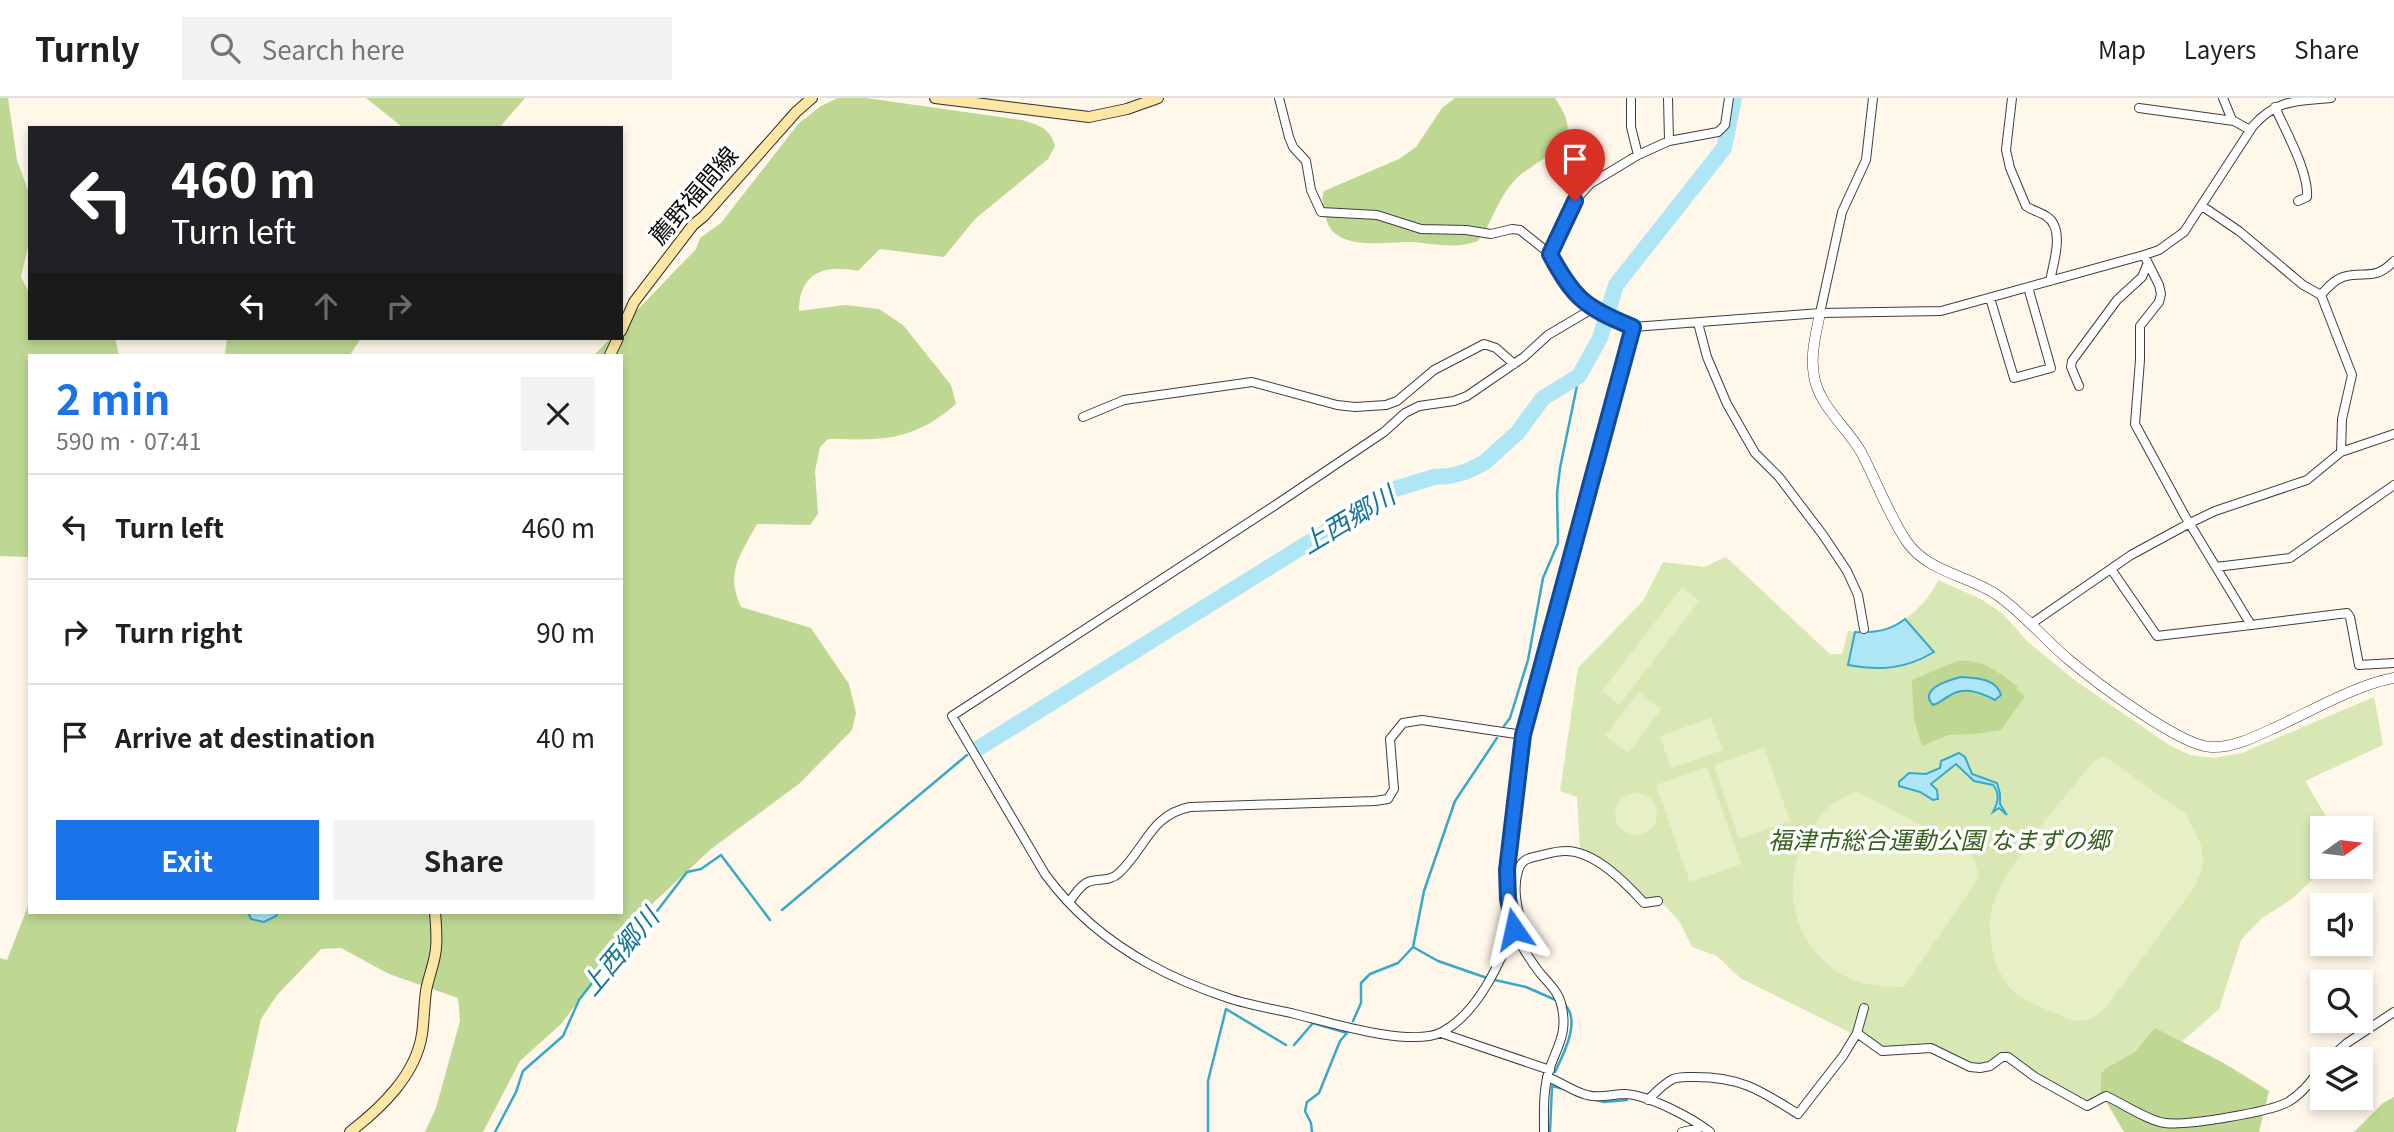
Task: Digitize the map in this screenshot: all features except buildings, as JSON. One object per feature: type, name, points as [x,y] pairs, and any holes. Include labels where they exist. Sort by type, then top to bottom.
[{"type":"main road","name":"薦野福間線","points":[[623,327],[634,302],[693,225],[796,112],[812,98]]},
{"type":"main road","points":[[935,98],[1089,117],[1127,109],[1158,98]]},
{"type":"main road","points":[[350,1132],[377,1109],[397,1086],[418,1049],[426,992],[436,953],[435,914]]},
{"type":"street","points":[[1279,98],[1289,137],[1293,147],[1306,161],[1311,190],[1321,212],[1377,215],[1421,229],[1466,230],[1491,234],[1511,229],[1520,230],[1550,254],[1563,279],[1576,296],[1594,310],[1633,327],[1820,313],[1941,311],[2144,255],[2159,250],[2178,238],[2202,206],[2250,130],[2266,111],[2277,103],[2331,98]]},
{"type":"street","points":[[1668,98],[1668,141]]},
{"type":"street","points":[[1550,254],[1575,201],[1590,184],[1638,155],[1668,141],[1718,132],[1725,125],[1729,98]]},
{"type":"street","points":[[1873,98],[1866,160],[1842,212],[1812,358],[1817,388],[1826,405],[1860,450],[1907,542],[1930,564],[1997,595],[2088,675],[2171,733],[2210,747],[2242,742],[2374,683],[2394,678]]},
{"type":"street","points":[[2012,98],[2006,150],[2010,168],[2026,206],[2048,217],[2053,224],[2057,237],[2050,281]]},
{"type":"street","points":[[2222,98],[2232,120]]},
{"type":"street","points":[[1631,100],[1631,127],[1638,155]]},
{"type":"street","points":[[2277,103],[2307,190],[2307,197],[2298,201]]},
{"type":"street","points":[[2139,108],[2232,120],[2250,130]]},
{"type":"street","points":[[2202,206],[2239,231],[2303,285],[2321,295],[2352,375],[2342,419],[2341,452]]},
{"type":"street","points":[[2144,255],[2161,294],[2159,302],[2140,326],[2135,424],[2251,625]]},
{"type":"street","points":[[2321,295],[2342,277],[2378,273],[2394,261]]},
{"type":"street","points":[[2079,386],[2071,367],[2072,361],[2117,300],[2142,277],[2147,265]]},
{"type":"street","points":[[1990,298],[2014,378],[2051,368],[2028,287]]},
{"type":"street","points":[[1594,310],[1548,335],[1467,396],[1454,401],[1419,406],[1405,413],[1384,432],[1277,504],[952,716],[1045,874],[1092,925],[1146,963],[1168,975],[1225,997],[1361,1031],[1415,1037],[1441,1033],[1548,1073],[1586,1095],[1600,1097],[1625,1094],[1648,1100],[1707,1130]]},
{"type":"street","points":[[1698,323],[1707,356],[1727,404],[1755,453],[1779,477],[1843,564],[1858,595],[1864,629]]},
{"type":"street","points":[[1544,1132],[1548,1073],[1561,1045],[1564,1025],[1561,1003],[1514,929],[1508,899],[1507,870],[1523,735],[1633,327]]},
{"type":"street","points":[[1083,417],[1124,400],[1252,382],[1337,405],[1386,405],[1397,401],[1434,370],[1484,344],[1496,348],[1514,363]]},
{"type":"street","points":[[2031,624],[2131,555],[2190,523],[2215,511],[2307,480],[2341,452],[2394,434]]},
{"type":"street","points":[[2216,567],[2290,558],[2394,485]]},
{"type":"street","points":[[2111,569],[2157,636],[2347,613],[2359,665],[2394,663]]},
{"type":"street","points":[[1069,902],[1083,885],[1090,881],[1106,880],[1121,872],[1161,819],[1178,809],[1388,799],[1394,789],[1390,739],[1403,723],[1422,720],[1523,735]]},
{"type":"street","points":[[1524,947],[1516,882],[1521,863],[1528,858],[1564,851],[1573,852],[1600,863],[1618,875],[1644,903],[1658,901]]},
{"type":"street","points":[[1441,1033],[1477,999],[1500,963],[1514,929]]},
{"type":"street","points":[[1648,1100],[1659,1088],[1677,1077],[1715,1077],[1735,1080],[1763,1091],[1798,1114],[1843,1056],[1857,1033],[1864,1009]]},
{"type":"street","points":[[2342,1047],[2394,1012]]},
{"type":"street","points":[[1857,1033],[1882,1051],[1931,1048],[1970,1067],[1990,1066],[2003,1057],[2008,1057],[2035,1077],[2087,1106],[2106,1096],[2162,1123],[2177,1124],[2279,1107],[2302,1093],[2310,1083]]},
{"type":"street","points":[[1682,1132],[1707,1130]]},
{"type":"green space","points":[[0,98],[8,98],[17,160],[28,190],[28,247],[21,277],[28,290],[28,340],[115,340],[119,354],[28,354],[28,557],[0,556]]},
{"type":"green space","points":[[366,98],[525,98],[501,126],[401,126]]},
{"type":"green space","points":[[838,98],[866,98],[1022,120],[1043,128],[1055,146],[1048,159],[975,219],[944,257],[880,249],[858,271],[824,271],[816,274],[803,288],[799,311],[845,305],[879,309],[903,325],[951,385],[956,404],[925,426],[911,432],[881,438],[828,439],[820,447],[815,471],[818,514],[810,525],[757,524],[737,564],[734,584],[741,607],[811,628],[849,684],[856,713],[852,730],[800,783],[711,849],[651,905],[561,1024],[520,1061],[483,1132],[425,1132],[436,1108],[460,1021],[458,998],[389,974],[341,948],[321,949],[277,995],[261,1019],[236,1132],[0,1132],[0,958],[7,960],[28,906],[28,914],[249,914],[251,919],[276,914],[623,914],[623,354],[595,354],[609,340],[623,340],[623,325],[696,249],[700,238],[721,223],[799,123],[821,106]]},
{"type":"green space","points":[[1455,98],[1555,98],[1567,123],[1565,139],[1554,151],[1512,183],[1478,241],[1453,245],[1413,242],[1362,243],[1350,241],[1331,229],[1323,208],[1324,191],[1399,159],[1416,147],[1442,108]]},
{"type":"green space","points":[[227,340],[360,340],[351,354],[225,354]]},
{"type":"green space","name":"福津市総合運動公園 なまずの郷","points":[[1726,557],[1830,654],[1842,654],[1848,631],[1876,632],[1904,620],[1928,598],[1938,580],[1981,599],[2003,614],[2028,642],[2073,679],[2169,745],[2190,755],[2214,758],[2242,753],[2374,697],[2383,745],[2305,781],[2326,816],[2310,816],[2310,879],[2313,879],[2292,899],[2262,918],[2241,940],[2219,1009],[2177,1046],[2089,1110],[2039,1084],[2007,1060],[1982,1072],[1956,1066],[1940,1054],[1928,1050],[1887,1056],[1877,1053],[1853,1034],[1740,978],[1717,956],[1692,947],[1679,921],[1658,898],[1647,900],[1623,874],[1580,850],[1577,797],[1560,791],[1578,668],[1643,601],[1663,562],[1704,567]]},
{"type":"green space","points":[[1682,587],[1699,601],[1619,705],[1602,691]]},
{"type":"green space","points":[[1957,661],[1975,662],[1989,667],[2017,686],[2017,690],[2025,696],[2001,730],[1949,735],[1922,746],[1914,720],[1912,680]]},
{"type":"green space","points":[[1639,692],[1661,709],[1628,753],[1605,736]]},
{"type":"green space","points":[[1711,718],[1723,750],[1671,768],[1660,736]]},
{"type":"green space","points":[[1764,747],[1790,821],[1739,839],[1714,765]]},
{"type":"green space","points":[[2104,756],[2186,814],[2201,845],[2203,862],[2194,888],[2105,1008],[2090,1019],[2077,1021],[2029,1002],[2010,988],[1995,961],[1990,919],[2004,880],[2017,859],[2094,761]]},
{"type":"green space","points":[[1707,767],[1741,864],[1690,882],[1656,785]]},
{"type":"green space","points":[[1856,791],[1972,852],[1979,877],[1904,987],[1868,984],[1839,973],[1812,948],[1797,917],[1793,881],[1805,838],[1826,810]]},
{"type":"green space","points":[[1636,793],[1651,799],[1657,814],[1651,829],[1636,835],[1621,829],[1615,814],[1621,799]]},
{"type":"green space","points":[[2155,1028],[2222,1062],[2269,1091],[2259,1132],[2124,1132],[2101,1093],[2101,1074],[2135,1052]]},
{"type":"green space","points":[[2394,1097],[2394,1132],[2354,1132],[2383,1103]]},
{"type":"water","points":[[1905,619],[1934,652],[1913,662],[1892,667],[1848,665],[1855,632],[1882,630]]},
{"type":"water","points":[[1961,677],[1990,682],[2001,695],[1995,700],[1978,693],[1960,691],[1933,705],[1929,699],[1932,690]]},
{"type":"water","points":[[1959,753],[1965,757],[1972,774],[1997,783],[2000,804],[2007,815],[1999,808],[1993,812],[1998,796],[1993,785],[1974,781],[1956,764],[1931,784],[1937,790],[1938,799],[1933,800],[1920,792],[1899,786],[1899,782],[1909,773],[1926,774],[1940,768],[1941,761]]},
{"type":"water","points":[[249,914],[277,914],[264,922],[251,919]]},
{"type":"waterway","name":"上西郷川","points":[[977,749],[1395,489],[1434,477],[1465,472],[1484,463],[1518,432],[1543,398],[1579,376],[1600,338],[1616,285],[1724,148],[1734,98]]},
{"type":"waterway","points":[[1504,726],[1510,718],[1528,660],[1543,578],[1558,543],[1557,493],[1560,468],[1579,376]]},
{"type":"waterway","points":[[1353,1021],[1361,1003],[1361,983],[1370,974],[1398,963],[1413,947],[1424,891],[1455,801],[1497,738]]},
{"type":"waterway","name":"上西郷川","points":[[782,910],[967,755]]},
{"type":"waterway","name":"上西郷川","points":[[495,1132],[516,1092],[523,1071],[563,1036],[579,1000],[616,952],[657,911],[687,872],[701,869],[721,855],[770,920]]},
{"type":"waterway","points":[[1413,947],[1438,961],[1487,978]]},
{"type":"waterway","points":[[1495,980],[1526,987],[1558,1001]]},
{"type":"waterway","points":[[1555,1072],[1571,1028],[1569,1011],[1564,1004]]},
{"type":"waterway","points":[[1208,1132],[1208,1081],[1226,1009],[1286,1045]]},
{"type":"waterway","points":[[1294,1045],[1313,1023],[1347,1033],[1340,1041],[1319,1093],[1307,1102],[1305,1111],[1312,1132]]},
{"type":"waterway","points":[[1550,1132],[1552,1086],[1564,1089]]},
{"type":"waterway","points":[[1576,1095],[1604,1102],[1627,1100]]},
{"type":"route","points":[[1514,929],[1508,899],[1507,870],[1523,735],[1633,327],[1592,309],[1576,296],[1563,279],[1550,254],[1575,201]]}]
